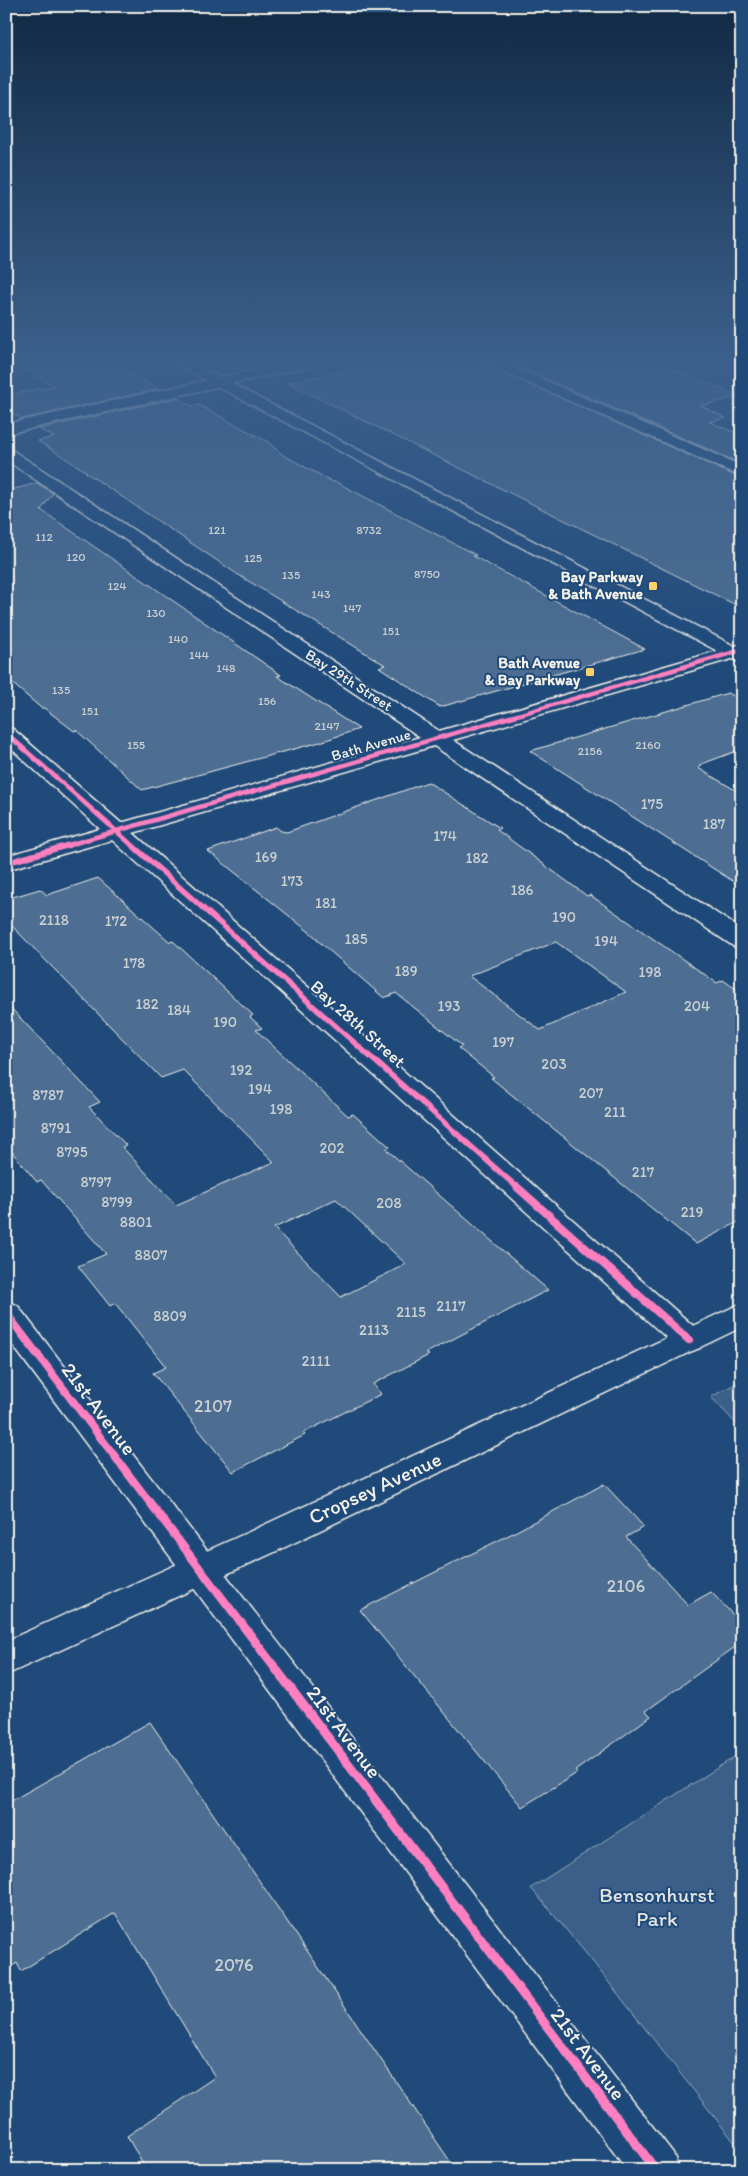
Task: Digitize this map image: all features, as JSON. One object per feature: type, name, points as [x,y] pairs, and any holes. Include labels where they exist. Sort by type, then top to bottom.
[{"type":"street","name":"Bay 29th Street","points":[[23,465],[742,941]]},
{"type":"street","points":[[375,465],[739,654]]},
{"type":"street","points":[[725,465],[742,472]]},
{"type":"street","name":"Bath Avenue","points":[[6,863],[437,738],[739,654]]},
{"type":"street","name":"Bay 28th Street","points":[[6,733],[119,831],[690,1340]]},
{"type":"street","name":"21st Avenue","points":[[6,1313],[656,2170]]},
{"type":"street","name":"Cropsey Avenue","points":[[6,1659],[742,1314]]},
{"type":"green space","points":[[742,1380],[742,1430],[711,1397]]},
{"type":"green space","name":"Bensonhurst Park","points":[[742,1752],[742,2152],[589,1957],[531,1888]]},
{"type":"building","points":[[75,465],[301,465],[476,555],[473,556],[645,649],[440,707],[379,667],[385,665],[237,574],[85,472],[87,472]]},
{"type":"building","points":[[453,465],[710,465],[742,479],[742,608]]},
{"type":"building","points":[[37,483],[53,493],[41,510],[281,675],[277,676],[359,729],[320,742],[142,790],[76,730],[74,731],[44,708],[41,708],[6,678],[6,487],[11,490]]},
{"type":"building","points":[[728,693],[742,700],[742,749],[699,765],[702,766],[698,768],[742,794],[742,887],[530,751]]},
{"type":"building","points":[[428,782],[500,828],[497,830],[587,896],[590,895],[717,983],[723,980],[742,993],[742,1220],[696,1244],[491,1078],[494,1077],[458,1048],[462,1046],[396,993],[384,998],[316,939],[318,939],[208,851],[276,827],[281,831],[287,832]],"holes":[[[556,942],[626,992],[540,1030],[469,976]]]},
{"type":"building","points":[[98,878],[170,942],[173,941],[253,1015],[250,1017],[262,1028],[256,1030],[348,1116],[353,1114],[390,1147],[386,1149],[548,1290],[426,1353],[429,1355],[373,1384],[381,1394],[303,1433],[305,1435],[233,1472],[153,1373],[166,1367],[115,1303],[110,1306],[78,1266],[106,1254],[41,1180],[37,1182],[6,1145],[6,1003],[100,1102],[89,1107],[126,1145],[122,1147],[176,1205],[274,1162],[183,1070],[161,1078],[6,920],[6,899],[40,889],[47,895]],"holes":[[[336,1199],[406,1264],[341,1297],[274,1228]]]},
{"type":"building","points":[[604,1484],[644,1527],[626,1537],[688,1605],[711,1592],[742,1624],[742,1642],[646,1711],[651,1716],[575,1771],[577,1773],[522,1807],[360,1610],[511,1534]]},
{"type":"building","points":[[150,1722],[456,2170],[146,2170],[127,2136],[215,2077],[115,1913],[21,1971],[17,1963],[6,1970],[6,1804]]},
{"type":"cycle path","points":[[6,863],[742,650]]},
{"type":"cycle path","points":[[6,733],[689,1340]]},
{"type":"cycle path","points":[[6,1313],[656,2170]]},
{"type":"place","name":"Bay Parkway & Bath Avenue","points":[[653,586]]},
{"type":"place","name":"Bath Avenue & Bay Parkway","points":[[590,672]]}]
